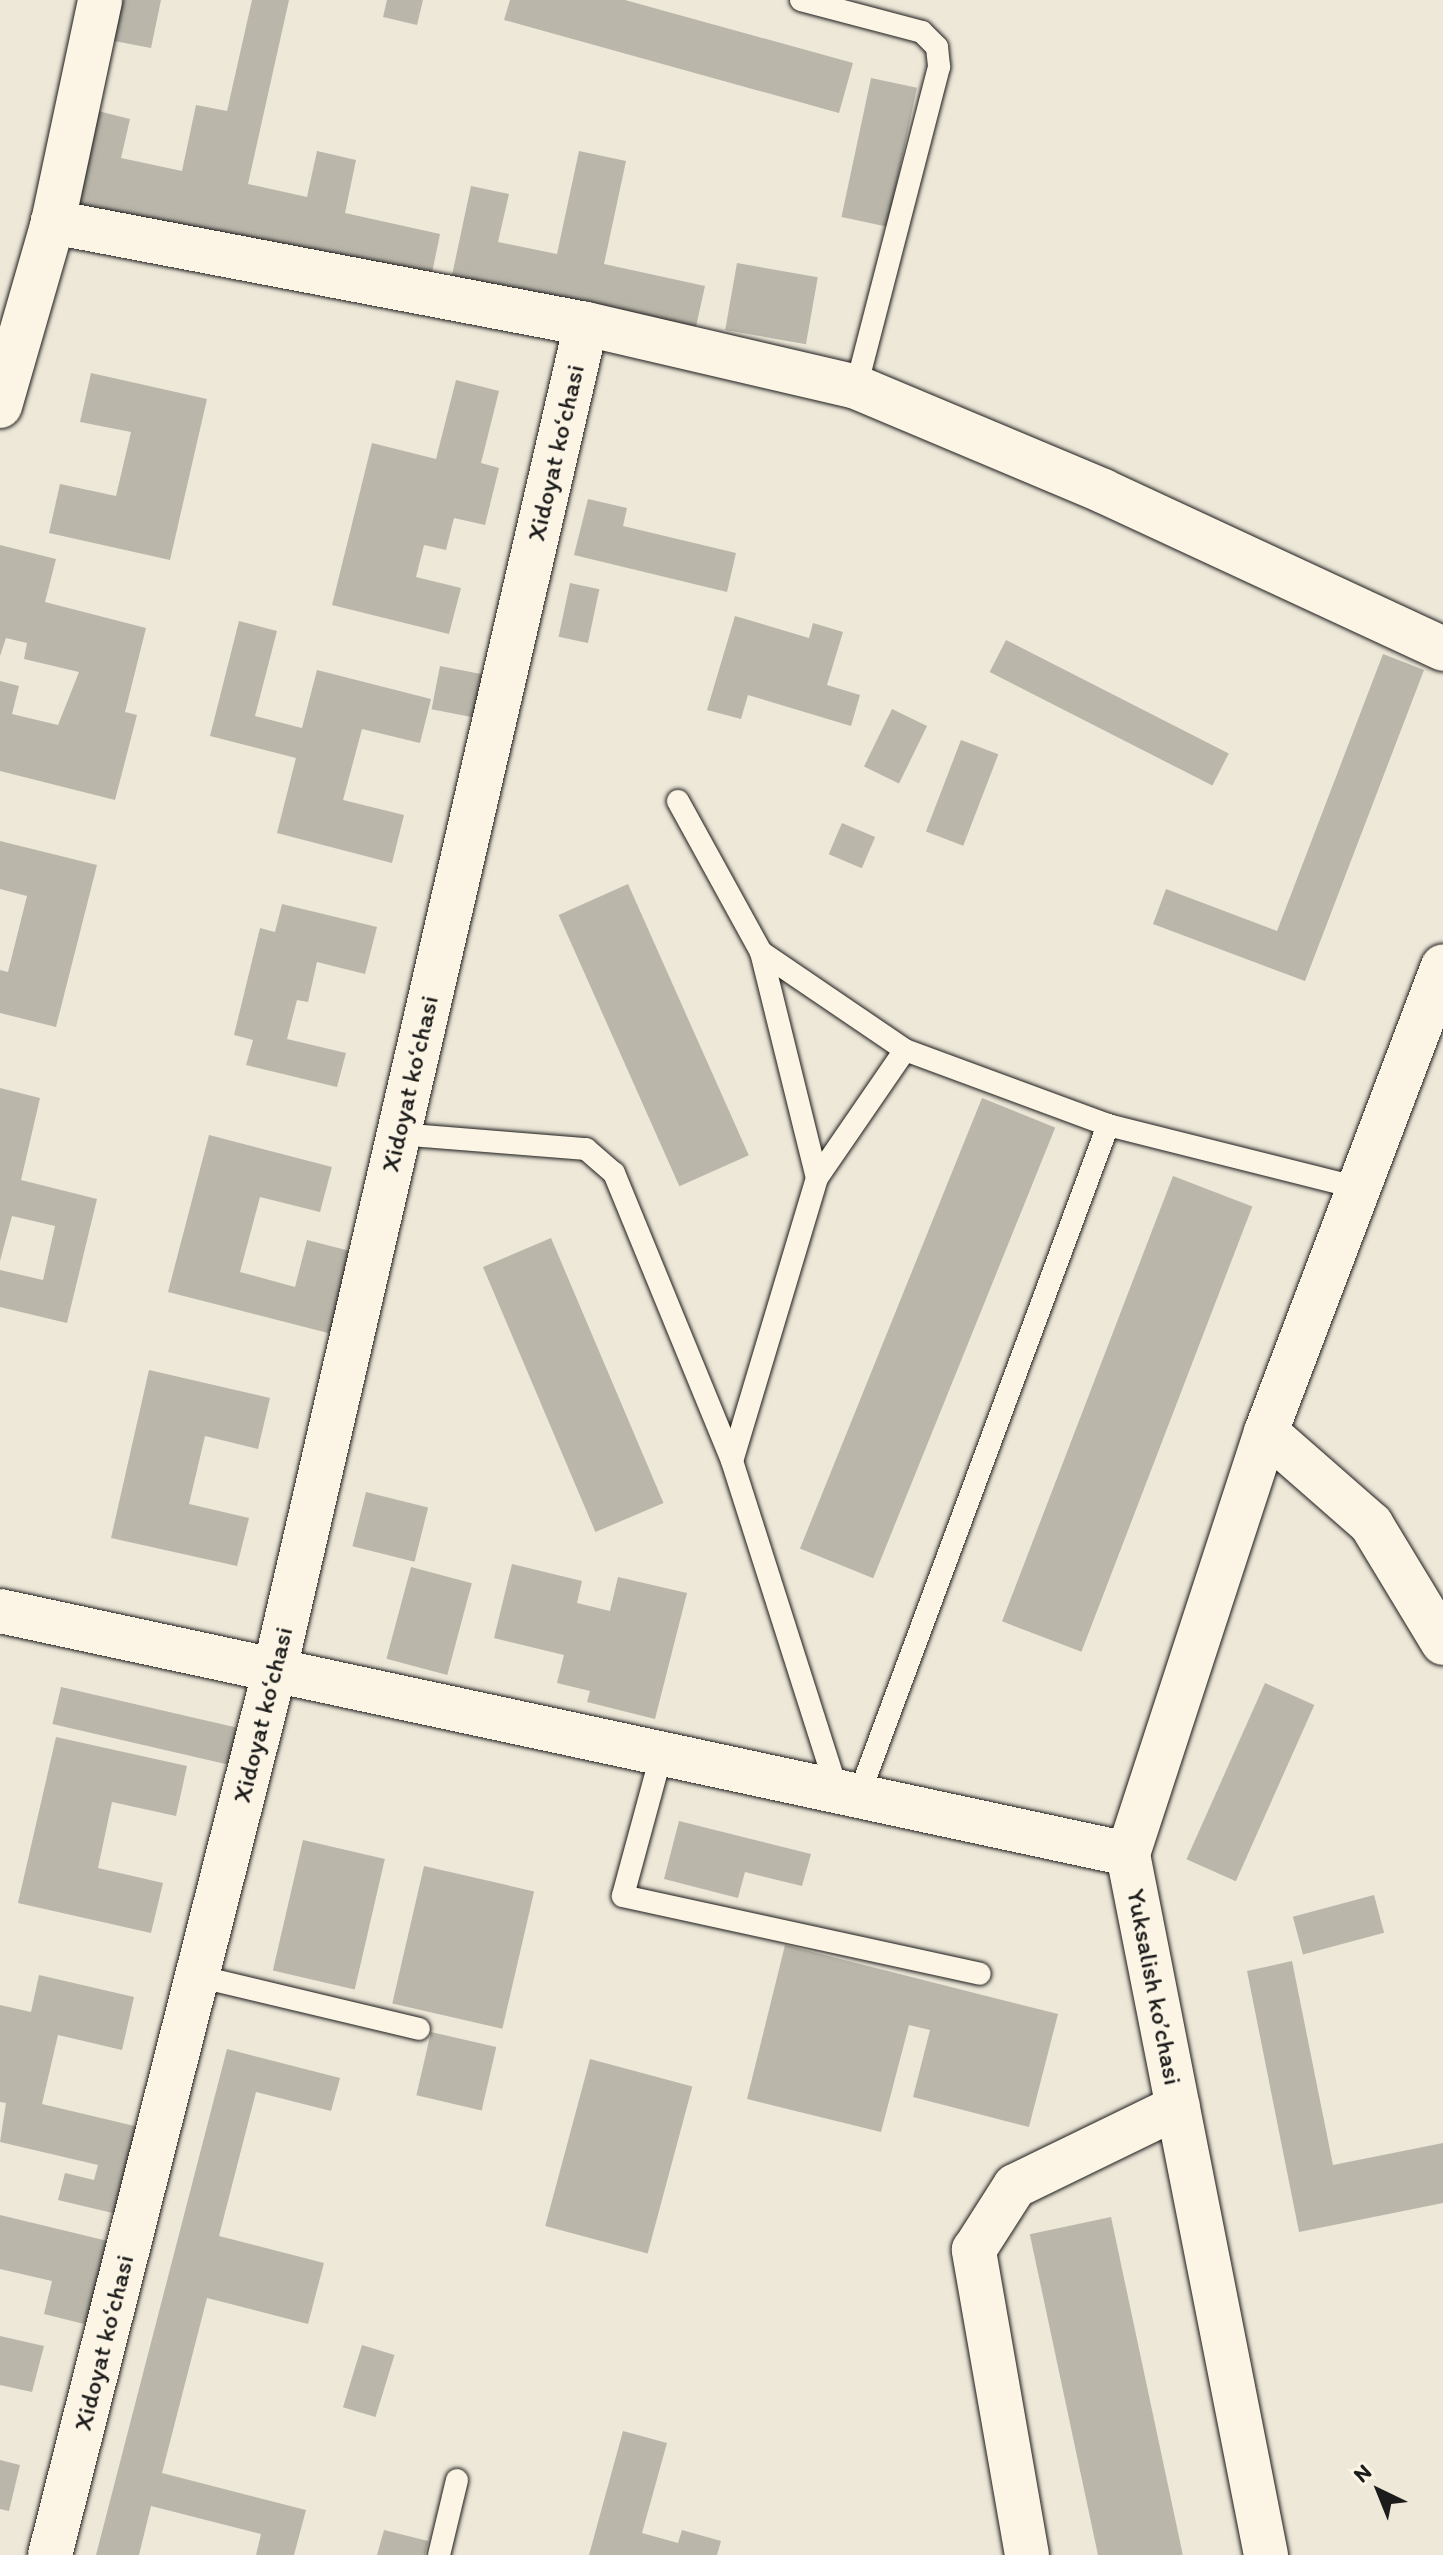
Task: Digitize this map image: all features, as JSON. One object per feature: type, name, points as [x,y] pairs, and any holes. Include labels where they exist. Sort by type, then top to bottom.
[{"type":"street","points":[[1,400],[53,222],[100,0]]},
{"type":"street","points":[[53,222],[586,324],[856,387],[1103,491],[1443,649]]},
{"type":"street","name":"Xidoyat koʻchasi","points":[[50,2555],[275,1669],[586,324]]},
{"type":"street","name":"Yuksalish ko’chasi","points":[[1266,2555],[1128,1854],[1266,1432],[1443,966]]},
{"type":"street","points":[[1266,1432],[1371,1524],[1443,1643]]},
{"type":"street","points":[[0,1611],[1128,1854]]},
{"type":"street","points":[[1027,2555],[974,2250],[1015,2186],[1178,2107]]},
{"type":"lane","points":[[801,0],[922,32],[937,47],[939,67],[856,387]]},
{"type":"lane","points":[[678,801],[761,952],[817,1178]]},
{"type":"lane","points":[[761,952],[905,1050],[1108,1125],[1358,1188]]},
{"type":"lane","points":[[732,1461],[817,1178],[905,1050]]},
{"type":"lane","points":[[848,1793],[1108,1125]]},
{"type":"lane","points":[[398,1134],[586,1149],[614,1173],[732,1461],[848,1793]]},
{"type":"lane","points":[[662,1752],[623,1896],[980,1974]]},
{"type":"lane","points":[[197,1976],[419,2029]]},
{"type":"lane","points":[[439,2555],[457,2480]]},
{"type":"building","points":[[118,0],[161,0],[151,48],[109,40]]},
{"type":"building","points":[[252,0],[289,0],[248,184],[307,197],[317,151],[356,160],[345,213],[440,234],[431,278],[76,208],[98,111],[130,119],[121,158],[182,171],[196,105],[227,111]]},
{"type":"building","points":[[387,0],[423,0],[417,25],[383,17]]},
{"type":"building","points":[[510,0],[625,0],[853,63],[839,113],[504,20]]},
{"type":"building","points":[[871,78],[917,88],[887,227],[841,217]]},
{"type":"building","points":[[579,151],[626,161],[604,264],[705,286],[695,331],[451,280],[471,186],[509,194],[498,242],[557,254]]},
{"type":"building","points":[[737,263],[818,277],[806,344],[725,330]]},
{"type":"building","points":[[91,373],[207,399],[170,560],[49,533],[60,484],[116,496],[131,432],[80,422]]},
{"type":"building","points":[[456,380],[499,391],[481,463],[499,468],[485,525],[454,518],[446,550],[424,545],[416,577],[461,588],[449,634],[332,605],[372,443],[436,459]]},
{"type":"building","points":[[588,499],[627,508],[623,526],[736,553],[727,592],[574,555]]},
{"type":"building","points":[[0,545],[56,559],[45,602],[146,628],[125,712],[137,715],[115,800],[0,771],[0,681],[19,686],[12,714],[58,725],[79,672],[24,659],[27,643],[6,638],[0,656]]},
{"type":"building","points":[[570,583],[599,589],[588,643],[559,637]]},
{"type":"building","points":[[735,616],[809,638],[813,623],[843,632],[827,685],[860,695],[851,726],[748,695],[741,719],[707,710]]},
{"type":"building","points":[[239,621],[277,631],[255,716],[302,728],[317,670],[431,699],[420,743],[362,729],[343,800],[404,815],[392,863],[277,833],[296,758],[210,736]]},
{"type":"building","points":[[1006,640],[1229,753],[1212,786],[990,672]]},
{"type":"building","points":[[1383,654],[1424,670],[1305,981],[1153,924],[1166,889],[1277,931]]},
{"type":"building","points":[[440,666],[490,676],[482,719],[432,709]]},
{"type":"building","points":[[892,709],[927,726],[899,784],[864,767]]},
{"type":"building","points":[[961,740],[998,754],[963,846],[926,831]]},
{"type":"building","points":[[842,823],[875,837],[862,868],[829,854]]},
{"type":"building","points":[[0,841],[97,865],[56,1027],[0,1013],[0,970],[8,972],[27,896],[0,889]]},
{"type":"building","points":[[628,884],[749,1155],[679,1186],[559,915]]},
{"type":"building","points":[[282,904],[377,927],[365,974],[317,962],[308,1002],[297,1000],[287,1039],[346,1053],[337,1087],[246,1065],[253,1040],[234,1035],[260,928],[275,932]]},
{"type":"building","points":[[0,1088],[40,1098],[21,1180],[97,1199],[67,1323],[0,1307],[0,1270],[43,1280],[55,1226],[12,1216],[0,1261]]},
{"type":"building","points":[[982,1098],[1055,1128],[873,1578],[800,1549]]},
{"type":"building","points":[[209,1135],[332,1167],[320,1212],[260,1197],[240,1272],[295,1287],[307,1240],[354,1252],[332,1334],[168,1292]]},
{"type":"building","points":[[1173,1176],[1252,1206],[1081,1652],[1002,1621]]},
{"type":"building","points":[[551,1238],[664,1503],[595,1532],[483,1267]]},
{"type":"building","points":[[149,1370],[270,1398],[258,1449],[205,1436],[189,1504],[249,1518],[237,1566],[111,1538]]},
{"type":"building","points":[[366,1492],[428,1507],[415,1562],[352,1546]]},
{"type":"building","points":[[512,1564],[582,1581],[577,1603],[610,1611],[618,1577],[687,1593],[655,1719],[587,1702],[590,1691],[557,1683],[564,1655],[494,1638]]},
{"type":"building","points":[[411,1567],[472,1583],[447,1675],[386,1659]]},
{"type":"building","points":[[1265,1683],[1314,1705],[1236,1881],[1186,1859]]},
{"type":"building","points":[[61,1687],[237,1728],[229,1765],[52,1724]]},
{"type":"building","points":[[56,1737],[187,1766],[176,1816],[112,1802],[98,1868],[163,1883],[151,1933],[18,1903]]},
{"type":"building","points":[[679,1821],[811,1854],[802,1886],[745,1872],[738,1898],[664,1879]]},
{"type":"building","points":[[303,1840],[385,1859],[355,1989],[273,1971]]},
{"type":"building","points":[[424,1866],[534,1891],[502,2029],[392,2003]]},
{"type":"building","points":[[1374,1895],[1384,1933],[1303,1954],[1293,1917]]},
{"type":"building","points":[[785,1945],[1058,2014],[1029,2127],[913,2097],[930,2030],[909,2025],[881,2132],[747,2099]]},
{"type":"building","points":[[1292,1961],[1333,2165],[1443,2143],[1443,2203],[1299,2232],[1247,1971]]},
{"type":"building","points":[[39,1975],[134,1997],[122,2050],[58,2035],[42,2104],[143,2128],[121,2215],[58,2200],[65,2173],[94,2180],[98,2165],[0,2142],[6,2103],[0,2102],[0,2005],[31,2012]]},
{"type":"building","points":[[431,2032],[496,2047],[482,2110],[416,2095]]},
{"type":"building","points":[[227,2049],[340,2078],[331,2111],[256,2092],[219,2236],[324,2263],[308,2324],[207,2298],[162,2473],[306,2510],[294,2555],[256,2555],[261,2534],[151,2506],[139,2555],[96,2555]]},
{"type":"building","points":[[590,2059],[692,2086],[648,2254],[545,2226]]},
{"type":"building","points":[[0,2215],[116,2243],[96,2327],[44,2314],[52,2281],[0,2269]]},
{"type":"building","points":[[1111,2217],[1183,2554],[1098,2555],[1030,2234]]},
{"type":"building","points":[[0,2336],[44,2346],[32,2392],[0,2385]]},
{"type":"building","points":[[362,2345],[395,2355],[376,2417],[343,2407]]},
{"type":"building","points":[[623,2431],[667,2443],[642,2533],[678,2543],[682,2530],[721,2541],[717,2555],[589,2555]]},
{"type":"building","points":[[0,2460],[20,2465],[9,2511],[0,2509]]},
{"type":"building","points":[[384,2530],[428,2541],[425,2555],[377,2555]]}]
